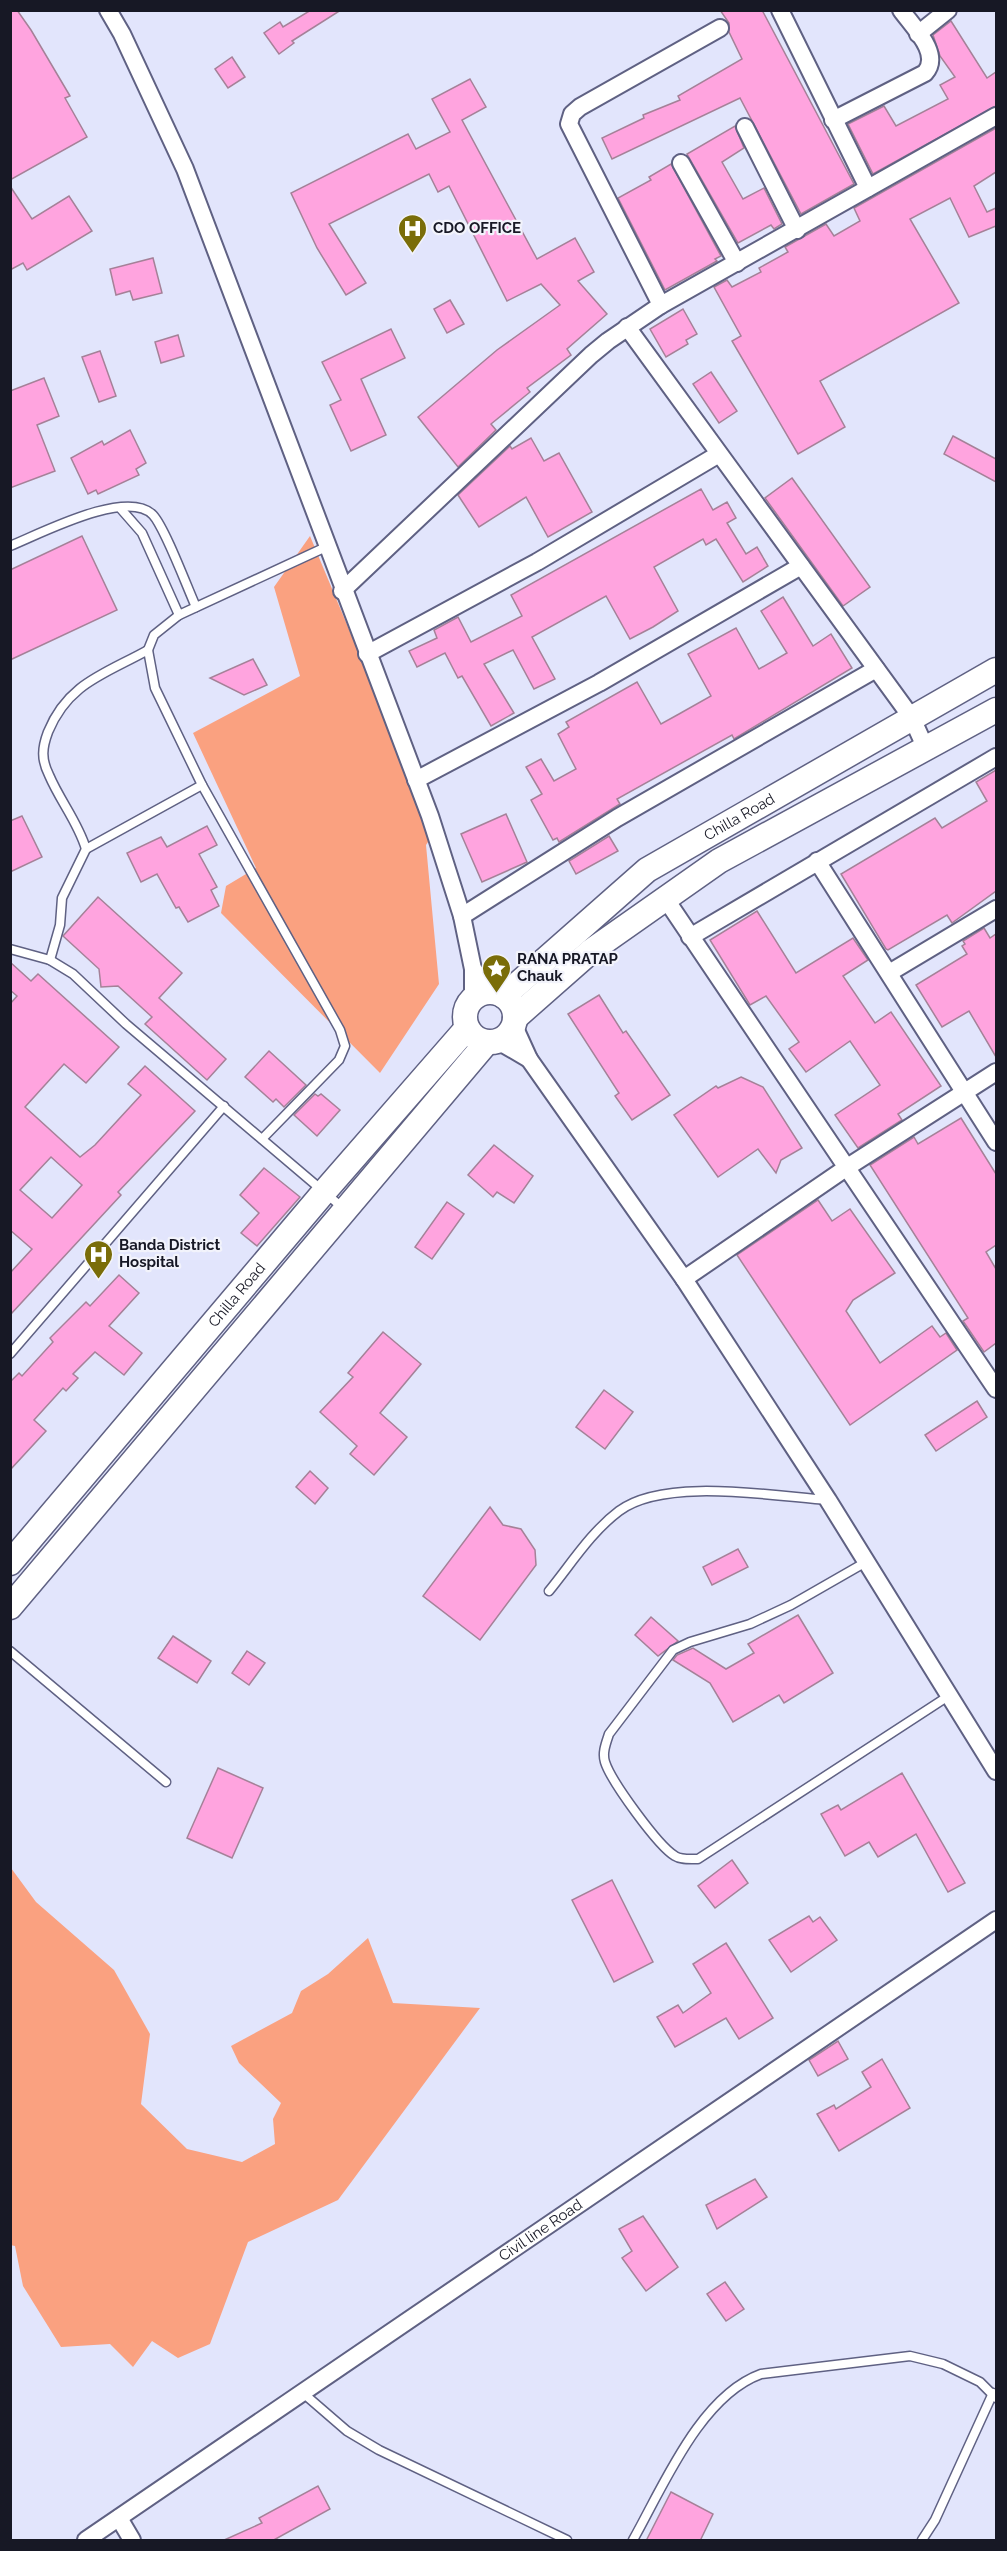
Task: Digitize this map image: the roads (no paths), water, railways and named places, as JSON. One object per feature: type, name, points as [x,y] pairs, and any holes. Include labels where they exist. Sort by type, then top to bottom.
[{"type":"main road","name":"Chilla Road","points":[[489,996],[647,870],[996,670]]},
{"type":"main road","points":[[10,1607],[496,1031],[591,951],[719,861],[996,710]]},
{"type":"main road","points":[[489,996],[510,1002],[496,1031],[465,1012],[489,996]]},
{"type":"main road","name":"Chilla Road","points":[[10,1563],[324,1192],[496,1031]]},
{"type":"main road","points":[[145,1404],[167,1423]]},
{"type":"street","points":[[108,10],[122,34],[185,169],[342,591],[416,780],[462,916],[473,969],[489,996]]},
{"type":"street","points":[[780,10],[868,188]]},
{"type":"street","points":[[833,120],[925,73],[931,66],[932,57],[901,10]]},
{"type":"street","points":[[918,34],[948,10]]},
{"type":"street","points":[[661,305],[569,124],[572,114],[580,107],[720,28]]},
{"type":"street","points":[[342,591],[591,356],[627,327],[661,305],[996,116]]},
{"type":"street","points":[[745,127],[797,230]]},
{"type":"street","points":[[681,163],[737,263]]},
{"type":"street","points":[[627,327],[912,718],[926,749]]},
{"type":"street","points":[[367,654],[537,562],[719,454]]},
{"type":"street","points":[[416,780],[599,683],[801,566]]},
{"type":"street","points":[[462,916],[617,818],[876,669]]},
{"type":"street","points":[[690,937],[996,757]]},
{"type":"street","points":[[817,861],[996,1142]]},
{"type":"street","points":[[665,898],[996,1389]]},
{"type":"street","points":[[889,973],[996,909]]},
{"type":"street","points":[[496,1031],[529,1059],[684,1279],[828,1500],[996,1771]]},
{"type":"street","points":[[684,1279],[846,1168],[996,1072]]},
{"type":"street","name":"Civil line Road","points":[[86,2541],[996,1920]]},
{"type":"street","points":[[119,2518],[132,2541]]},
{"type":"lane","points":[[10,546],[79,517],[104,510],[136,506],[154,516],[196,607]]},
{"type":"lane","points":[[121,508],[142,533],[179,615]]},
{"type":"lane","points":[[262,1139],[339,1060],[345,1046],[340,1030],[202,785],[154,688],[148,666],[148,650],[154,635],[179,615],[326,547]]},
{"type":"lane","points":[[86,849],[82,835],[49,776],[42,759],[43,746],[57,711],[68,696],[148,650]]},
{"type":"lane","points":[[50,960],[60,925],[62,898],[86,849],[202,785]]},
{"type":"lane","points":[[10,949],[50,960],[73,974],[126,1024],[346,1211]]},
{"type":"lane","points":[[10,1354],[224,1106]]},
{"type":"lane","points":[[549,1591],[602,1525],[639,1500],[661,1494],[700,1492],[828,1500]]},
{"type":"lane","points":[[866,1562],[791,1605],[750,1624],[690,1641],[673,1650],[609,1734],[604,1746],[604,1760],[612,1777],[663,1848],[677,1858],[698,1859],[950,1695]]},
{"type":"lane","points":[[10,1651],[166,1782]]},
{"type":"lane","points":[[633,2541],[689,2440],[724,2396],[742,2381],[761,2374],[910,2356],[943,2364],[980,2382],[995,2395],[935,2520],[922,2541]]},
{"type":"lane","points":[[303,2393],[347,2431],[379,2450],[567,2541]]},
{"type":"place","name":"CDO OFFICE","points":[[412,254]]},
{"type":"place","name":"RANA PRATAP Chauk","points":[[496,994]]},
{"type":"place","name":"Banda District Hospital","points":[[98,1280]]}]
